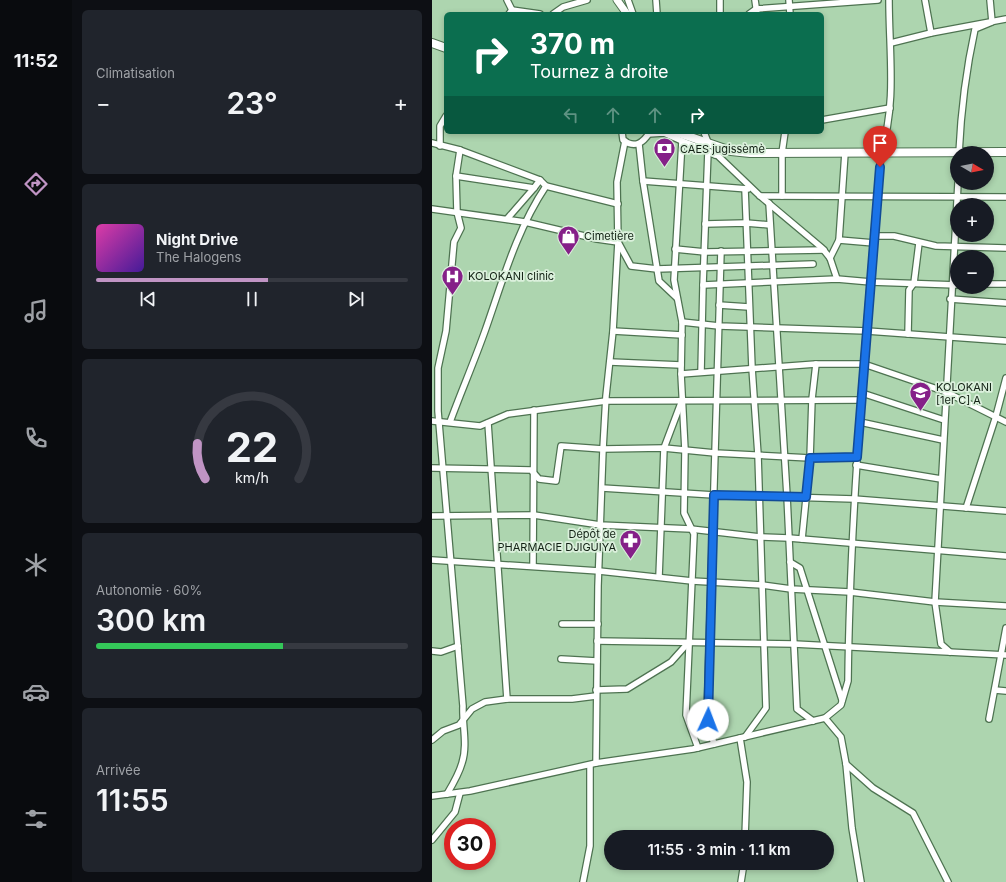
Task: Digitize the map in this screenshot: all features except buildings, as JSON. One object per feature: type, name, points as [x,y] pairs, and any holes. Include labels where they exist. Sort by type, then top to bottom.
[{"type":"highway","points":[[432,43],[444,47]]},
{"type":"highway","points":[[680,134],[708,147],[750,153],[950,153]]},
{"type":"highway","points":[[994,152],[1006,152]]},
{"type":"main road","points":[[617,0],[626,12]]},
{"type":"street","points":[[507,0],[511,12]]},
{"type":"street","points":[[556,12],[563,7],[587,0]]},
{"type":"street","points":[[628,0],[631,12]]},
{"type":"street","points":[[656,0],[657,12]]},
{"type":"street","points":[[720,0],[720,12]]},
{"type":"street","points":[[755,0],[757,12],[820,2],[878,0]]},
{"type":"street","points":[[789,0],[790,12]]},
{"type":"street","points":[[432,796],[460,793],[593,764],[698,748],[825,718],[841,705],[848,681],[850,592],[856,465],[881,153],[888,131],[890,108],[891,43],[889,0]]},
{"type":"street","points":[[925,0],[931,32]]},
{"type":"street","points":[[990,0],[992,22]]},
{"type":"street","points":[[891,43],[931,32],[1006,19]]},
{"type":"street","points":[[959,146],[962,99],[975,29],[992,22]]},
{"type":"street","points":[[824,120],[890,108]]},
{"type":"street","points":[[440,146],[440,126],[444,119]]},
{"type":"street","points":[[623,134],[625,141],[629,145],[639,144],[648,134]]},
{"type":"street","points":[[666,134],[682,141],[708,147],[753,190],[824,250],[830,258],[837,279]]},
{"type":"street","points":[[701,372],[708,147],[705,134]]},
{"type":"street","points":[[782,196],[782,153],[785,134]]},
{"type":"street","points":[[583,882],[590,846],[603,449],[613,331],[618,242],[617,182],[625,141]]},
{"type":"street","points":[[682,141],[674,280],[682,322],[681,374],[685,450],[684,513],[694,534],[686,715],[698,748]]},
{"type":"street","points":[[432,143],[460,150],[540,180],[546,186],[618,204]]},
{"type":"street","points":[[639,144],[643,181],[659,282],[677,298]]},
{"type":"street","points":[[448,794],[462,762],[464,742],[462,721],[463,706],[443,469],[435,421],[438,368],[446,332],[454,242],[461,228],[457,212],[456,176],[460,150]]},
{"type":"street","points":[[830,258],[839,240],[844,153]]},
{"type":"street","points":[[456,176],[534,188]]},
{"type":"street","points":[[507,219],[540,180]]},
{"type":"street","points":[[643,181],[753,190]]},
{"type":"street","points":[[450,422],[476,358],[512,251],[531,208],[546,186]]},
{"type":"street","points":[[745,189],[749,307],[758,455],[766,708],[743,737],[747,782],[745,830]]},
{"type":"street","points":[[953,250],[958,190]]},
{"type":"street","points":[[760,196],[1006,197]]},
{"type":"street","points":[[769,203],[787,496],[797,709],[813,721]]},
{"type":"street","points":[[432,209],[525,222],[597,239],[618,242]]},
{"type":"street","points":[[705,224],[746,222],[770,225]]},
{"type":"street","points":[[875,236],[894,236],[919,243],[953,247],[1006,248]]},
{"type":"street","points":[[839,240],[874,243]]},
{"type":"street","points":[[618,242],[630,266],[674,268],[813,264]]},
{"type":"street","points":[[908,334],[909,290],[914,283],[919,243]]},
{"type":"street","points":[[675,249],[705,252],[824,250]]},
{"type":"street","points":[[714,744],[708,720],[721,251]]},
{"type":"street","points":[[703,285],[837,279],[871,282],[950,285]]},
{"type":"street","points":[[994,284],[1006,284]]},
{"type":"street","points":[[950,652],[941,644],[935,602],[951,294]]},
{"type":"street","points":[[950,299],[1006,303]]},
{"type":"street","points":[[719,305],[749,307]]},
{"type":"street","points":[[682,322],[719,326],[867,331],[1006,341]]},
{"type":"street","points":[[613,331],[682,335]]},
{"type":"street","points":[[610,362],[682,365]]},
{"type":"street","points":[[802,539],[810,458],[812,399],[816,364]]},
{"type":"street","points":[[681,374],[779,366],[864,364],[946,392],[1006,422]]},
{"type":"street","points":[[966,508],[996,416],[1006,378]]},
{"type":"street","points":[[862,393],[944,420]]},
{"type":"street","points":[[659,577],[664,448],[682,400]]},
{"type":"street","points":[[435,421],[480,426],[508,414],[606,401],[861,400]]},
{"type":"street","points":[[533,566],[534,410]]},
{"type":"street","points":[[860,422],[943,440]]},
{"type":"street","points":[[488,423],[507,699]]},
{"type":"street","points":[[432,468],[531,470],[539,480],[556,481],[561,446],[603,449],[664,448],[715,453],[810,458],[857,457]]},
{"type":"street","points":[[856,465],[941,479]]},
{"type":"street","points":[[602,488],[685,494],[854,499],[1006,511]]},
{"type":"street","points":[[432,516],[534,516],[600,525],[691,529],[760,537],[802,539],[1006,556]]},
{"type":"street","points":[[432,560],[599,570],[692,581],[712,581],[791,589],[850,592],[935,602],[1006,606]]},
{"type":"street","points":[[790,562],[800,568],[806,590],[826,646],[842,701]]},
{"type":"street","points":[[562,624],[598,624]]},
{"type":"street","points":[[989,719],[1004,654],[1006,628]]},
{"type":"street","points":[[597,641],[711,644],[794,644],[848,648],[1004,654]]},
{"type":"street","points":[[596,690],[627,689],[670,662],[688,643]]},
{"type":"street","points":[[432,651],[441,652],[458,646]]},
{"type":"street","points":[[561,659],[597,661]]},
{"type":"street","points":[[995,690],[1006,691]]},
{"type":"street","points":[[432,740],[443,731],[459,725],[472,709],[485,702],[507,699],[572,699],[596,696]]},
{"type":"street","points":[[825,718],[841,737],[846,764],[852,828],[861,882]]},
{"type":"street","points":[[846,764],[873,788],[913,813],[948,882]]},
{"type":"street","points":[[432,840],[455,812],[460,793]]},
{"type":"street","points":[[741,882],[743,870]]},
{"type":"place","name":"CAES jugissèmè","points":[[665,168]]},
{"type":"place","name":"Cimetière","points":[[568,256]]},
{"type":"place","name":"KOLOKANI clinic","points":[[452,296]]},
{"type":"place","name":"KOLOKANI [1er C] A","points":[[921,412]]},
{"type":"place","name":"Dépôt de PHARMACIE DJIGUIYA","points":[[631,560]]},
{"type":"route","points":[[708,720],[714,495],[806,497],[810,458],[857,457],[880,167]]}]
